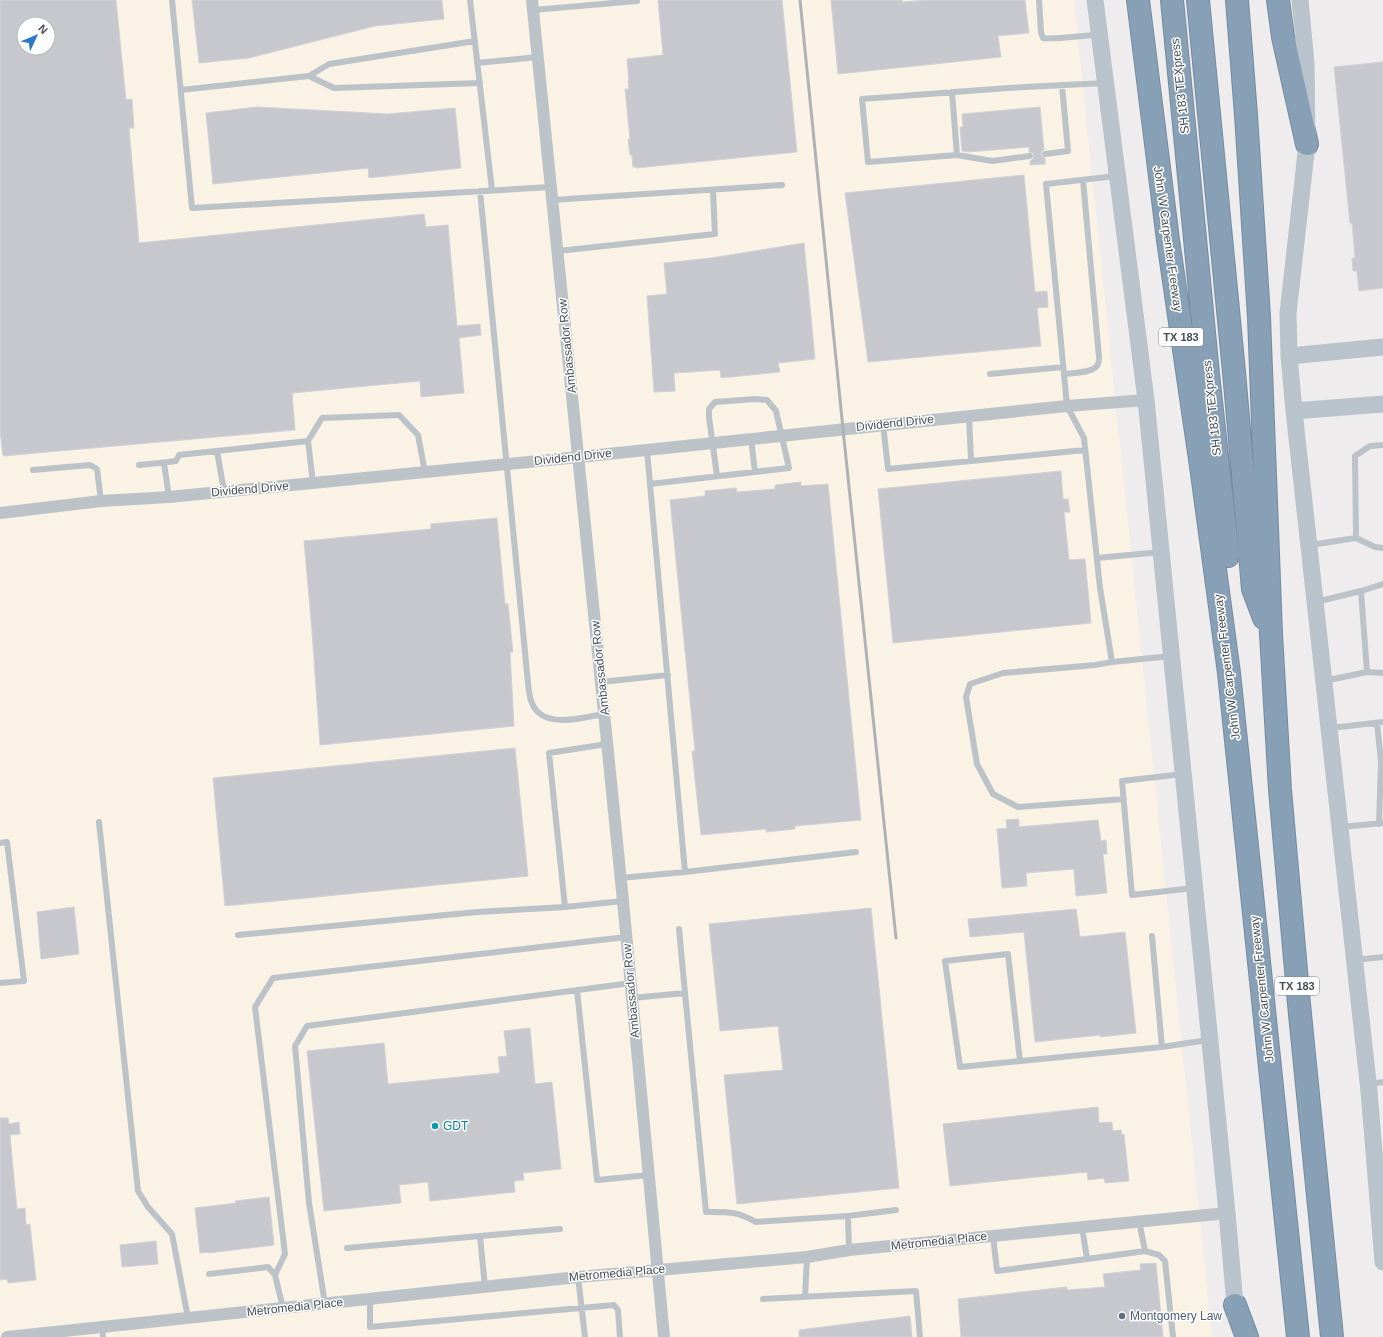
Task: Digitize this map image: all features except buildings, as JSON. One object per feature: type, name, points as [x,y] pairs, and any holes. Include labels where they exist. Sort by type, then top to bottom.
[{"type":"highway","name":"John W Carpenter Freeway","points":[[1138,0],[1168,240],[1229,673],[1298,1337]]},
{"type":"highway","name":"SH 183 TEXpress","points":[[1172,0],[1207,358],[1233,602],[1229,673]]},
{"type":"highway","name":"SH 183 TEXpress","points":[[1198,0],[1234,372],[1253,589],[1270,634]]},
{"type":"highway","name":"TX 183","points":[[1237,0],[1259,317],[1270,634],[1280,790],[1332,1337]]},
{"type":"highway","points":[[1278,0],[1284,37],[1307,144]]},
{"type":"highway","points":[[1234,1305],[1247,1337]]},
{"type":"main road","points":[[1095,0],[1146,400],[1238,1337]]},
{"type":"main road","points":[[1300,0],[1306,63],[1307,144],[1288,313],[1289,356],[1308,546],[1354,960],[1376,1083],[1383,1262]]},
{"type":"main road","points":[[1289,356],[1383,347]]},
{"type":"main road","points":[[1294,411],[1383,404]]},
{"type":"street","name":"Ambassador Row","points":[[533,5],[631,983],[664,1337]]},
{"type":"street","name":"Dividend Drive","points":[[0,513],[100,501],[313,483],[647,450],[883,424],[1066,406],[1146,400]]},
{"type":"street","name":"Metromedia Place","points":[[7,1337],[102,1332],[188,1318],[578,1277],[807,1257],[849,1250],[1227,1213]]},
{"type":"lane","points":[[172,0],[192,208],[551,187]]},
{"type":"lane","points":[[470,0],[492,190]]},
{"type":"lane","points":[[1038,0],[1043,38],[1048,39],[1100,34]]},
{"type":"lane","points":[[533,5],[637,1]]},
{"type":"lane","points":[[180,90],[308,76],[329,64],[475,41]]},
{"type":"lane","points":[[477,63],[538,57]]},
{"type":"lane","points":[[308,76],[334,88],[480,83]]},
{"type":"lane","points":[[1030,156],[992,161],[957,155],[868,162],[862,99],[1106,83]]},
{"type":"lane","points":[[1045,154],[1068,151],[1062,85]]},
{"type":"lane","points":[[952,92],[957,155]]},
{"type":"lane","points":[[1112,662],[1097,558],[1084,438],[1066,406],[1046,184],[1117,176]]},
{"type":"lane","points":[[1064,374],[1094,369],[1098,364],[1099,357],[1083,180]]},
{"type":"lane","points":[[552,200],[782,185]]},
{"type":"lane","points":[[558,251],[716,234],[713,190]]},
{"type":"lane","points":[[480,191],[527,675],[531,700],[538,712],[552,720],[572,720],[604,714]]},
{"type":"lane","points":[[990,374],[1063,367]]},
{"type":"lane","points":[[650,484],[789,468],[776,411],[767,400],[755,399],[714,402],[709,409],[717,476]]},
{"type":"lane","points":[[313,483],[308,441],[322,418],[399,415],[418,435],[425,472]]},
{"type":"lane","points":[[969,416],[971,461]]},
{"type":"lane","points":[[883,424],[888,470],[1085,450]]},
{"type":"lane","points":[[751,438],[755,472]]},
{"type":"lane","points":[[139,465],[164,463],[176,460],[179,455],[308,441]]},
{"type":"lane","points":[[1356,538],[1355,456],[1370,446],[1383,445]]},
{"type":"lane","points":[[647,450],[686,872]]},
{"type":"lane","points":[[217,451],[224,491]]},
{"type":"lane","points":[[164,463],[169,496]]},
{"type":"lane","points":[[33,470],[90,465],[94,466],[97,469],[100,501]]},
{"type":"lane","points":[[1308,546],[1356,538],[1374,547],[1383,548]]},
{"type":"lane","points":[[1097,558],[1161,552]]},
{"type":"lane","points":[[1315,602],[1383,584]]},
{"type":"lane","points":[[1361,591],[1367,672]]},
{"type":"lane","points":[[1124,798],[1018,807],[993,794],[977,764],[966,697],[970,684],[1003,673],[1095,665],[1171,656]]},
{"type":"lane","points":[[1323,681],[1367,672],[1383,672]]},
{"type":"lane","points":[[601,682],[668,675]]},
{"type":"lane","points":[[1328,728],[1380,722],[1381,823],[1340,828]]},
{"type":"lane","points":[[565,907],[549,753],[607,744]]},
{"type":"lane","points":[[1183,774],[1122,781],[1132,895],[1194,888]]},
{"type":"lane","points":[[99,822],[138,1191],[148,1207],[172,1234],[188,1318]]},
{"type":"lane","points":[[0,843],[8,842],[24,981],[0,983]]},
{"type":"lane","points":[[620,878],[686,872],[856,852]]},
{"type":"lane","points":[[238,935],[477,912],[623,902]]},
{"type":"lane","points":[[679,929],[706,1212],[734,1212],[746,1216],[756,1222],[848,1216],[896,1210]]},
{"type":"lane","points":[[1152,936],[1162,1047]]},
{"type":"lane","points":[[275,1275],[285,1254],[255,1007],[273,978],[626,937]]},
{"type":"lane","points":[[1020,1061],[1008,954],[945,960],[960,1067],[1162,1047],[1210,1040]]},
{"type":"lane","points":[[1354,960],[1383,957]]},
{"type":"lane","points":[[325,1304],[309,1203],[295,1046],[307,1026],[631,983]]},
{"type":"lane","points":[[578,990],[597,1180],[649,1175]]},
{"type":"lane","points":[[632,998],[685,993]]},
{"type":"lane","points":[[848,1216],[849,1250]]},
{"type":"lane","points":[[1139,1221],[1145,1251]]},
{"type":"lane","points":[[1082,1227],[1087,1259]]},
{"type":"lane","points":[[346,1248],[560,1229]]},
{"type":"lane","points":[[480,1236],[485,1287]]},
{"type":"lane","points":[[993,1236],[997,1271],[1145,1251],[1159,1255],[1165,1261],[1174,1337]]},
{"type":"lane","points":[[805,1297],[807,1257]]},
{"type":"lane","points":[[208,1274],[268,1267],[275,1275],[283,1308]]},
{"type":"lane","points":[[578,1277],[585,1337]]},
{"type":"lane","points":[[763,1299],[916,1291],[920,1337]]},
{"type":"lane","points":[[370,1299],[370,1327],[614,1305],[618,1310],[620,1337]]},
{"type":"shaded area","points":[[0,0],[1074,0],[1212,1337],[0,1337]]},
{"type":"railway","points":[[800,0],[896,938]]},
{"type":"place","name":"GDT","points":[[435,1126]]},
{"type":"place","name":"Montgomery Law","points":[[1122,1316]]}]
